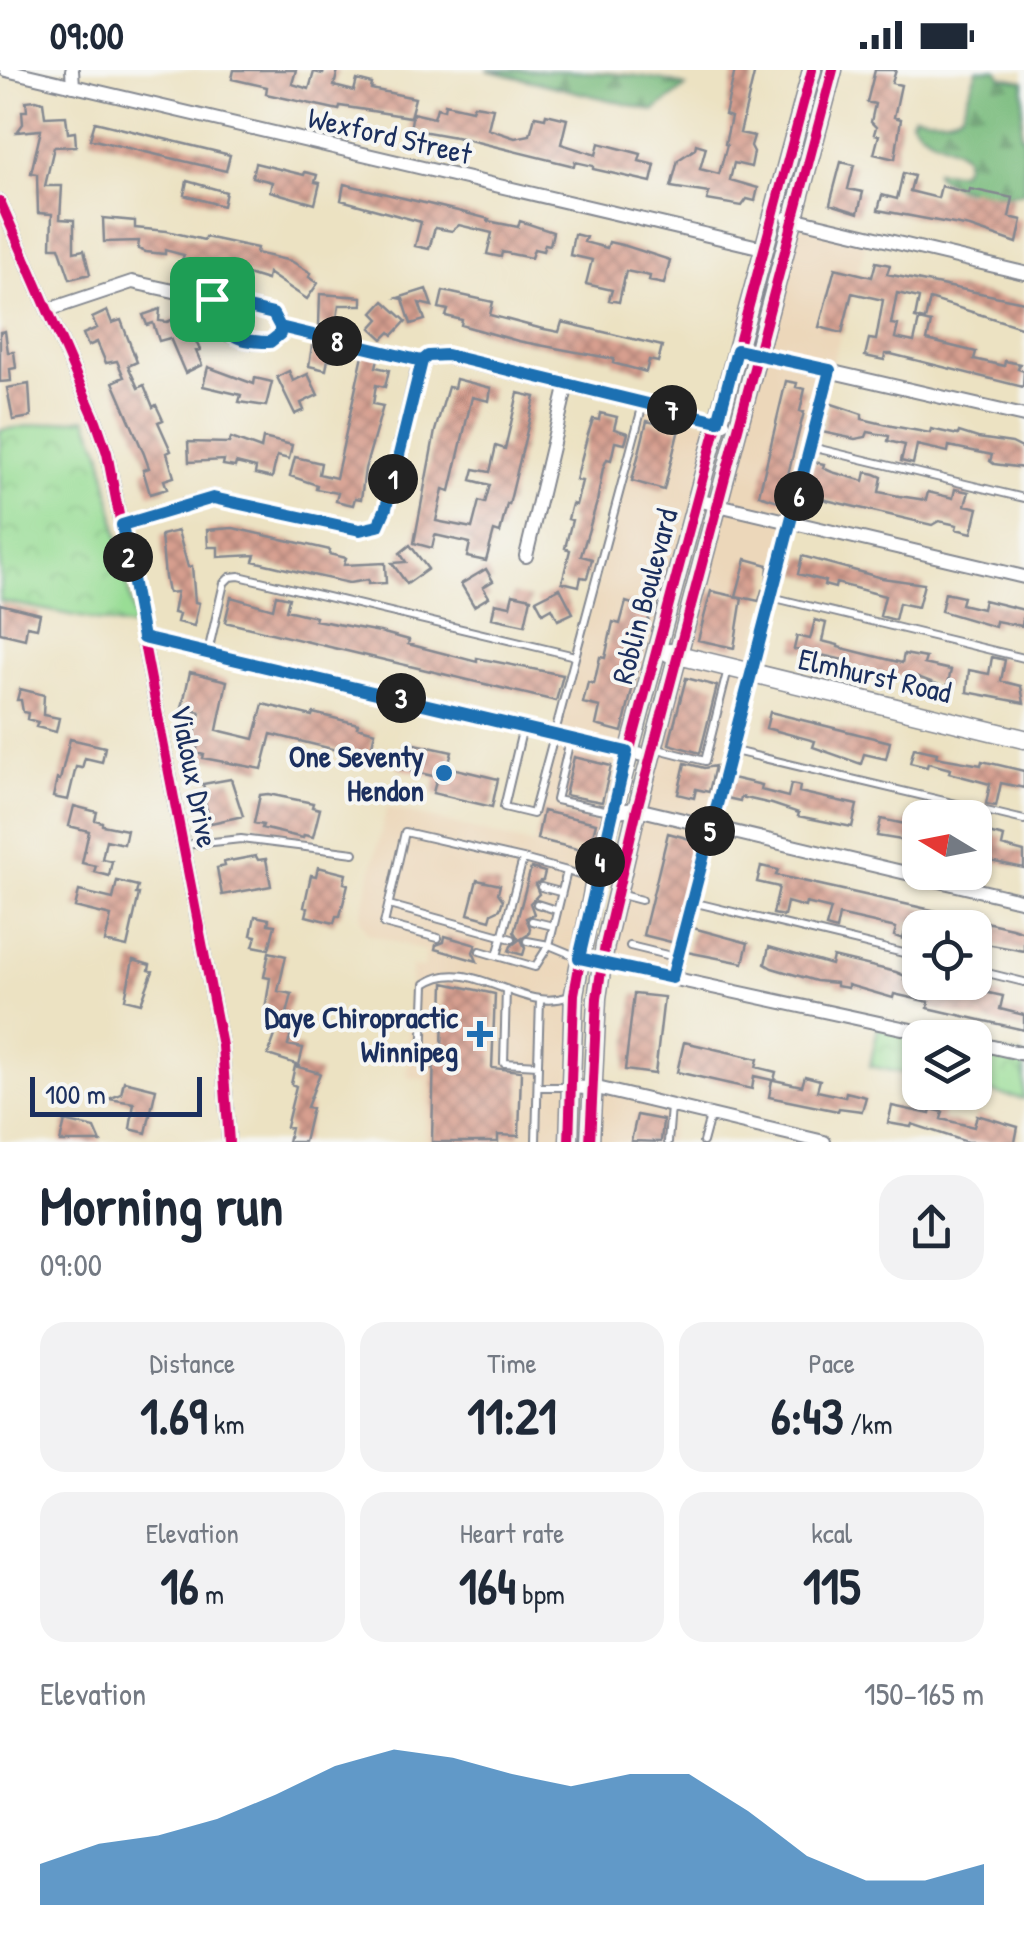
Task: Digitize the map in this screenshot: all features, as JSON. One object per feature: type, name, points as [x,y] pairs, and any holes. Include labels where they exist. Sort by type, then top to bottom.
[{"type":"main road","name":"Roblin Boulevard","points":[[569,1142],[574,994],[595,880],[812,70]]},
{"type":"main road","name":"Roblin Boulevard","points":[[590,1142],[602,963],[617,894],[833,70]]},
{"type":"main road","name":"Elmhurst Road","points":[[655,650],[1024,739]]},
{"type":"street","name":"Wexford Street","points":[[6,70],[763,248]]},
{"type":"street","points":[[72,70],[73,86]]},
{"type":"street","name":"Vialoux Drive","points":[[0,202],[102,438],[222,1046],[229,1142]]},
{"type":"street","points":[[772,214],[1024,273]]},
{"type":"street","points":[[48,310],[132,282],[212,299],[273,314],[279,322],[280,334],[262,343],[228,334],[212,299]]},
{"type":"street","points":[[737,350],[1024,416]]},
{"type":"street","points":[[122,525],[213,498],[360,530],[378,526],[386,508],[417,373],[428,356],[447,355],[739,426]]},
{"type":"street","points":[[526,556],[568,384]]},
{"type":"street","points":[[697,500],[1024,577]]},
{"type":"street","points":[[143,638],[627,752],[653,753]]},
{"type":"street","points":[[614,811],[637,809],[1024,900]]},
{"type":"street","points":[[579,958],[902,1028]]},
{"type":"street","points":[[992,1047],[1024,1054]]},
{"type":"street","points":[[572,1087],[592,1088],[824,1142]]},
{"type":"lane","points":[[672,978],[830,370]]},
{"type":"lane","points":[[523,727],[504,807],[533,814],[643,403]]},
{"type":"lane","points":[[811,447],[1024,498]]},
{"type":"lane","points":[[208,653],[224,583],[239,576],[575,656]]},
{"type":"lane","points":[[771,596],[1024,658]]},
{"type":"lane","points":[[653,753],[705,761],[728,668]]},
{"type":"lane","points":[[570,738],[556,800],[614,811]]},
{"type":"lane","points":[[730,750],[1024,820]]},
{"type":"lane","points":[[438,938],[384,924],[406,832],[595,880]]},
{"type":"lane","points":[[184,846],[241,839],[354,853]]},
{"type":"lane","points":[[496,956],[523,859]]},
{"type":"lane","points":[[480,951],[535,967],[549,946],[567,871]]},
{"type":"lane","points":[[517,881],[527,884]]},
{"type":"lane","points":[[541,887],[560,892]]},
{"type":"lane","points":[[617,894],[642,900]]},
{"type":"lane","points":[[512,898],[522,901]]},
{"type":"lane","points":[[692,902],[902,953]]},
{"type":"lane","points":[[537,904],[556,910]]},
{"type":"lane","points":[[388,905],[512,938]]},
{"type":"lane","points":[[507,915],[518,918]]},
{"type":"lane","points":[[532,921],[553,926]]},
{"type":"lane","points":[[527,942],[579,958]]},
{"type":"lane","points":[[630,946],[671,956]]},
{"type":"lane","points":[[422,1061],[425,984],[440,974],[456,973],[548,1003],[574,994]]},
{"type":"lane","points":[[992,974],[1024,982]]},
{"type":"lane","points":[[506,990],[504,1063],[538,1065]]},
{"type":"lane","points":[[536,1142],[540,1000]]},
{"type":"lane","points":[[538,1088],[572,1087]]},
{"type":"lane","points":[[668,1142],[672,1106]]},
{"type":"lane","points":[[703,1142],[710,1115]]},
{"type":"shaded area","points":[[795,222],[867,239],[741,693],[670,975],[605,960]]},
{"type":"shaded area","points":[[645,406],[714,423],[579,938],[566,1142],[424,1142],[427,1080],[407,1077],[411,967],[424,968],[426,951],[368,934],[360,918],[387,807],[534,845],[554,738]]},
{"type":"shaded area","points":[[597,1087],[673,1104],[670,1142],[595,1142]]},
{"type":"green space","points":[[487,70],[621,74],[686,87],[654,111]]},
{"type":"green space","points":[[977,70],[997,70],[1002,77],[1024,81],[1024,193],[978,192],[944,181],[936,171],[960,172],[965,156],[923,133],[911,120],[914,115],[945,118],[962,112]]},
{"type":"green space","points":[[86,418],[101,451],[136,628],[0,601],[0,430]]},
{"type":"green space","points":[[878,1027],[902,1033],[902,1073],[870,1066]]},
{"type":"green space","points":[[992,1050],[1024,1057],[1024,1099],[992,1092]]},
{"type":"building","points":[[234,70],[296,70],[292,84],[309,89],[314,72],[338,70],[334,86],[354,91],[357,80],[372,84],[371,89],[415,98],[410,117],[340,106],[339,110],[266,94],[267,87],[232,79]]},
{"type":"building","points":[[735,70],[755,70],[740,133],[754,136],[751,167],[734,163],[730,180],[758,188],[755,201],[747,199],[742,206],[707,200],[709,193],[671,187],[678,160],[695,149],[696,144],[706,147],[700,169],[719,174],[727,145],[731,117],[725,115]]},
{"type":"building","points":[[875,70],[896,70],[892,83],[901,85],[894,117],[901,119],[895,159],[874,154],[879,135],[874,134],[876,127],[871,122],[875,104],[867,102]]},
{"type":"building","points":[[26,101],[43,102],[45,117],[66,116],[68,133],[75,132],[76,146],[54,147],[45,186],[62,186],[60,219],[74,220],[74,252],[84,250],[90,274],[70,279],[59,247],[51,247],[52,214],[38,213],[37,174],[31,173],[41,130],[17,132],[23,124],[22,111],[27,111]]},
{"type":"building","points":[[445,104],[472,110],[474,105],[493,108],[488,129],[515,138],[530,135],[535,116],[545,118],[546,114],[567,119],[561,144],[596,155],[599,143],[641,154],[639,161],[655,165],[651,182],[575,162],[574,166],[410,129],[413,113],[434,118],[437,108],[444,110]]},
{"type":"building","points":[[95,122],[230,155],[226,171],[90,139]]},
{"type":"building","points":[[841,162],[854,165],[848,189],[863,192],[858,213],[830,204]]},
{"type":"building","points":[[255,163],[317,175],[315,182],[320,183],[315,204],[270,191],[272,182],[252,177]]},
{"type":"building","points":[[903,173],[914,176],[910,191],[938,198],[941,186],[1013,198],[1009,217],[1022,220],[1017,243],[970,227],[878,210],[882,195],[897,199]]},
{"type":"building","points":[[187,181],[226,192],[223,206],[184,195]]},
{"type":"building","points":[[344,184],[488,221],[518,227],[520,221],[553,232],[550,245],[545,244],[543,251],[534,249],[531,258],[502,252],[501,257],[487,254],[492,233],[459,225],[452,231],[435,228],[429,249],[415,246],[421,222],[341,200]]},
{"type":"building","points":[[103,218],[135,221],[135,228],[257,248],[256,253],[291,261],[311,273],[309,277],[318,283],[307,299],[268,273],[267,280],[212,263],[211,268],[182,260],[184,255],[165,250],[165,254],[146,252],[138,249],[139,241],[104,242]]},
{"type":"building","points":[[574,234],[586,237],[584,242],[607,248],[609,242],[670,260],[664,284],[649,281],[650,276],[626,271],[619,302],[609,300],[612,290],[586,284],[592,260],[570,255]]},
{"type":"building","points":[[876,262],[890,265],[887,274],[1024,302],[1024,328],[930,299],[925,320],[915,318],[919,298],[897,293],[891,324],[898,325],[895,338],[914,342],[919,320],[931,323],[927,340],[976,352],[974,359],[1004,366],[1005,361],[1020,364],[1018,369],[1024,371],[1023,387],[891,354],[885,354],[884,360],[865,356],[869,339],[876,340],[883,300],[852,293],[842,333],[819,327],[835,268],[872,277]]},
{"type":"building","points":[[426,289],[432,306],[419,303],[425,320],[411,324],[403,299],[398,298]]},
{"type":"building","points":[[443,291],[493,302],[490,315],[539,328],[559,332],[562,322],[662,346],[658,362],[649,360],[646,372],[613,363],[614,359],[518,341],[461,325],[462,320],[446,316],[448,310],[439,308]]},
{"type":"building","points":[[320,294],[362,297],[362,305],[339,305],[336,326],[319,325]]},
{"type":"building","points":[[384,301],[406,321],[393,335],[390,332],[383,339],[371,328],[379,319],[373,313]]},
{"type":"building","points":[[160,309],[159,321],[167,322],[188,313],[202,365],[185,373],[170,338],[159,341],[153,323],[147,325],[143,315]]},
{"type":"building","points":[[107,311],[112,323],[121,320],[137,362],[128,366],[138,388],[144,385],[153,407],[156,405],[163,420],[158,422],[171,451],[167,453],[174,477],[164,480],[167,489],[150,494],[143,470],[149,468],[113,382],[124,377],[117,361],[106,363],[97,342],[88,346],[83,334],[97,328],[92,318]]},
{"type":"building","points":[[5,331],[8,352],[14,352],[16,368],[10,369],[11,381],[0,382],[0,332]]},
{"type":"building","points":[[313,339],[341,346],[338,357],[328,359],[326,370],[309,366]]},
{"type":"building","points":[[364,350],[379,354],[376,367],[389,370],[385,387],[376,385],[373,404],[383,406],[365,469],[361,499],[355,498],[353,505],[336,501],[338,493],[316,489],[317,485],[290,476],[295,457],[321,463],[319,474],[336,478]]},
{"type":"building","points":[[208,367],[254,384],[255,378],[272,382],[266,406],[239,402],[241,395],[203,386]]},
{"type":"building","points":[[289,371],[293,381],[308,374],[318,395],[301,403],[304,410],[295,414],[277,377]]},
{"type":"building","points":[[456,379],[491,388],[489,401],[472,397],[450,491],[443,489],[436,521],[472,528],[479,501],[485,503],[490,485],[471,480],[474,469],[490,472],[496,446],[505,449],[518,393],[535,397],[509,505],[500,533],[494,531],[486,561],[467,557],[470,543],[435,535],[432,548],[414,543],[435,431],[448,387],[454,388]]},
{"type":"building","points":[[786,381],[805,389],[800,411],[804,412],[781,502],[759,495]]},
{"type":"building","points":[[29,384],[31,417],[13,420],[7,388]]},
{"type":"building","points":[[829,403],[862,414],[862,419],[892,426],[930,433],[931,429],[958,435],[959,432],[1012,443],[1024,449],[1024,468],[994,464],[990,461],[992,455],[949,446],[948,452],[917,445],[913,464],[901,461],[905,445],[888,441],[889,436],[868,432],[866,437],[855,439],[822,432]]},
{"type":"building","points":[[600,413],[617,417],[614,429],[628,433],[625,444],[615,442],[611,460],[607,459],[603,468],[581,556],[592,559],[587,578],[581,577],[579,586],[562,582],[570,550],[565,548],[572,520],[568,519],[582,481],[576,480],[587,437],[593,419],[599,420]]},
{"type":"building","points":[[647,421],[679,429],[664,490],[632,481]]},
{"type":"building","points":[[231,438],[261,449],[263,438],[292,445],[289,459],[277,456],[272,478],[255,474],[256,468],[236,463],[235,467],[223,465],[224,460],[189,462],[188,442],[229,443]]},
{"type":"building","points":[[814,462],[864,481],[866,472],[875,474],[882,477],[879,492],[899,496],[926,500],[928,492],[953,498],[955,489],[969,492],[965,505],[978,508],[972,533],[956,529],[957,525],[939,521],[932,525],[805,495]]},
{"type":"building","points":[[233,528],[330,550],[329,554],[346,558],[344,565],[385,563],[386,583],[349,583],[253,561],[255,555],[218,557],[218,547],[208,547],[207,530]]},
{"type":"building","points":[[178,531],[188,567],[192,566],[195,602],[199,603],[194,626],[177,622],[179,614],[173,613],[177,592],[168,593],[165,577],[161,535]]},
{"type":"building","points":[[410,545],[428,569],[407,584],[392,563],[406,562],[400,553]]},
{"type":"building","points":[[802,556],[882,578],[924,584],[918,607],[899,603],[895,620],[880,616],[885,596],[836,583],[835,588],[824,585],[825,581],[798,574]]},
{"type":"building","points":[[746,559],[768,565],[766,591],[762,590],[759,601],[736,596]]},
{"type":"building","points":[[486,569],[493,581],[483,587],[489,597],[474,606],[461,584]]},
{"type":"building","points":[[560,588],[573,613],[558,620],[552,608],[543,613],[536,600]]},
{"type":"building","points":[[711,591],[742,598],[734,648],[698,640]]},
{"type":"building","points":[[945,593],[963,597],[961,604],[982,609],[984,600],[1024,610],[1022,626],[996,621],[995,627],[941,611]]},
{"type":"building","points":[[513,594],[531,598],[525,625],[492,618],[495,603],[510,606]]},
{"type":"building","points":[[276,595],[289,598],[286,610],[316,617],[315,620],[380,632],[409,640],[408,644],[477,662],[477,658],[563,675],[556,701],[225,622],[231,597],[273,609]]},
{"type":"building","points":[[626,602],[651,610],[622,732],[596,725],[600,707],[583,703],[588,682],[594,684],[600,657],[605,658],[613,622],[620,624]]},
{"type":"building","points":[[0,604],[40,614],[37,628],[27,626],[25,639],[0,633]]},
{"type":"building","points":[[815,620],[826,623],[822,641],[838,647],[902,663],[904,654],[926,658],[924,664],[951,670],[947,688],[915,676],[914,680],[890,675],[889,680],[870,676],[871,672],[847,666],[848,661],[794,649],[797,636],[810,639]]},
{"type":"building","points":[[992,657],[1005,660],[1001,681],[1021,686],[1024,703],[967,692],[969,670],[989,674]]},
{"type":"building","points":[[190,672],[227,681],[217,730],[254,739],[263,704],[312,716],[313,713],[375,732],[369,758],[271,734],[262,769],[203,758],[204,755],[196,753],[198,744],[193,743],[200,712],[182,708]]},
{"type":"building","points":[[686,678],[717,686],[700,753],[669,744]]},
{"type":"building","points":[[20,689],[44,695],[43,715],[59,718],[56,732],[36,727],[38,722],[27,719],[28,713],[23,712],[21,700],[17,700]]},
{"type":"building","points":[[770,712],[890,742],[886,759],[864,754],[861,764],[813,747],[815,741],[766,728]]},
{"type":"building","points":[[70,739],[105,747],[102,762],[85,758],[82,768],[76,767],[68,800],[53,797]]},
{"type":"building","name":"One Seventy Hendon","points":[[406,742],[452,752],[448,767],[498,779],[492,807],[433,793],[437,777],[398,768]]},
{"type":"building","points":[[914,748],[937,753],[936,757],[981,765],[982,761],[1024,771],[1024,788],[1001,783],[996,806],[992,805],[992,800],[987,800],[990,784],[928,763],[927,767],[910,763]]},
{"type":"building","points":[[574,757],[611,766],[602,802],[565,795]]},
{"type":"building","points":[[685,763],[704,768],[715,766],[709,792],[696,789],[694,798],[678,794]]},
{"type":"building","points":[[732,778],[762,785],[761,790],[788,797],[791,784],[800,786],[799,792],[857,805],[852,827],[798,816],[799,813],[772,804],[727,798]]},
{"type":"building","points":[[231,779],[243,816],[211,823],[203,784]]},
{"type":"building","points":[[260,795],[313,803],[312,807],[320,809],[313,837],[303,838],[254,823]]},
{"type":"building","points":[[74,806],[97,812],[95,820],[102,825],[127,830],[124,844],[106,840],[102,859],[112,861],[109,876],[94,872],[96,866],[82,863],[89,831],[69,826]]},
{"type":"building","points":[[543,811],[596,823],[589,852],[537,839]]},
{"type":"building","points":[[881,819],[902,823],[902,840],[877,836]]},
{"type":"building","points":[[668,833],[701,842],[675,943],[643,935]]},
{"type":"building","points":[[992,834],[1004,837],[1002,846],[1024,852],[1024,868],[992,861]]},
{"type":"building","points":[[256,856],[258,860],[266,859],[271,886],[222,895],[217,868],[225,866],[224,862]]},
{"type":"building","points":[[761,866],[778,870],[776,875],[932,910],[902,910],[902,939],[894,936],[896,928],[839,915],[836,930],[826,927],[831,909],[787,902],[784,916],[773,914],[779,887],[757,882]]},
{"type":"building","points":[[318,867],[346,874],[344,883],[348,884],[340,916],[336,916],[334,923],[306,916],[308,908],[304,907],[311,875],[316,876]]},
{"type":"building","points":[[531,868],[545,872],[543,880],[535,884],[539,894],[530,903],[534,914],[526,918],[530,928],[529,934],[521,939],[523,955],[509,951],[519,940],[514,932]]},
{"type":"building","points":[[477,880],[500,885],[498,893],[503,900],[490,920],[468,914]]},
{"type":"building","points":[[117,881],[138,886],[127,947],[105,942],[111,916],[75,907],[79,891],[113,899]]},
{"type":"building","points":[[255,916],[269,919],[268,924],[275,925],[269,949],[253,946]]},
{"type":"building","points":[[992,924],[1024,932],[1024,951],[992,945]]},
{"type":"building","points":[[693,928],[748,943],[743,963],[687,952]]},
{"type":"building","points":[[445,936],[476,945],[473,952],[477,961],[435,949]]},
{"type":"building","points":[[769,947],[831,965],[833,957],[902,975],[902,996],[894,994],[893,998],[848,985],[836,986],[765,964]]},
{"type":"building","points":[[269,952],[286,956],[278,991],[292,994],[285,1022],[264,1017],[270,978],[264,977]]},
{"type":"building","points":[[133,960],[150,965],[149,970],[153,971],[141,1003],[125,999]]},
{"type":"building","points":[[444,983],[495,994],[492,1068],[521,1071],[519,1136],[498,1135],[498,1142],[432,1142],[434,1047],[442,1048]]},
{"type":"building","points":[[634,994],[664,997],[655,1074],[625,1070]]},
{"type":"building","points":[[992,994],[1003,996],[1000,1009],[1024,1015],[1024,1030],[928,1008],[929,1002],[920,1000],[992,1000]]},
{"type":"building","points":[[277,1030],[291,1033],[288,1045],[303,1048],[299,1065],[268,1055]]},
{"type":"building","points":[[684,1042],[758,1059],[756,1067],[776,1072],[774,1080],[802,1086],[805,1076],[820,1080],[817,1091],[866,1097],[862,1111],[838,1111],[769,1097],[772,1080],[754,1076],[752,1089],[677,1072]]},
{"type":"building","points":[[295,1066],[320,1073],[307,1107],[312,1108],[304,1142],[288,1142],[291,1128],[286,1127],[296,1086],[291,1084]]},
{"type":"building","points":[[124,1081],[156,1089],[146,1133],[130,1129],[134,1103],[109,1099],[121,1094]]},
{"type":"building","points":[[892,1106],[930,1114],[931,1110],[943,1112],[941,1119],[974,1127],[977,1115],[1018,1127],[1015,1142],[967,1142],[912,1124],[911,1127],[888,1123]]},
{"type":"building","points":[[637,1115],[663,1120],[661,1142],[631,1141]]},
{"type":"building","points":[[65,1121],[95,1128],[101,1142],[60,1142]]},
{"type":"cycle path","points":[[569,1142],[574,994],[595,880],[812,70]]},
{"type":"cycle path","points":[[590,1142],[597,998],[605,945],[637,809],[833,70]]},
{"type":"cycle path","points":[[0,201],[107,453],[222,1046],[229,1142]]},
{"type":"cycle path","points":[[280,327],[422,361]]},
{"type":"place","name":"One Seventy Hendon","points":[[444,773]]},
{"type":"place","name":"Daye Chiropractic Winnipeg","points":[[480,1034]]},
{"type":"route","points":[[212,299],[222,326],[234,337],[270,342],[280,334],[280,327],[422,361],[428,356],[447,355],[718,421],[737,350],[830,370],[672,978],[579,958],[627,752],[143,638],[122,525],[213,498],[360,530],[378,526],[386,508],[422,361],[280,327],[273,314],[212,299]]}]
